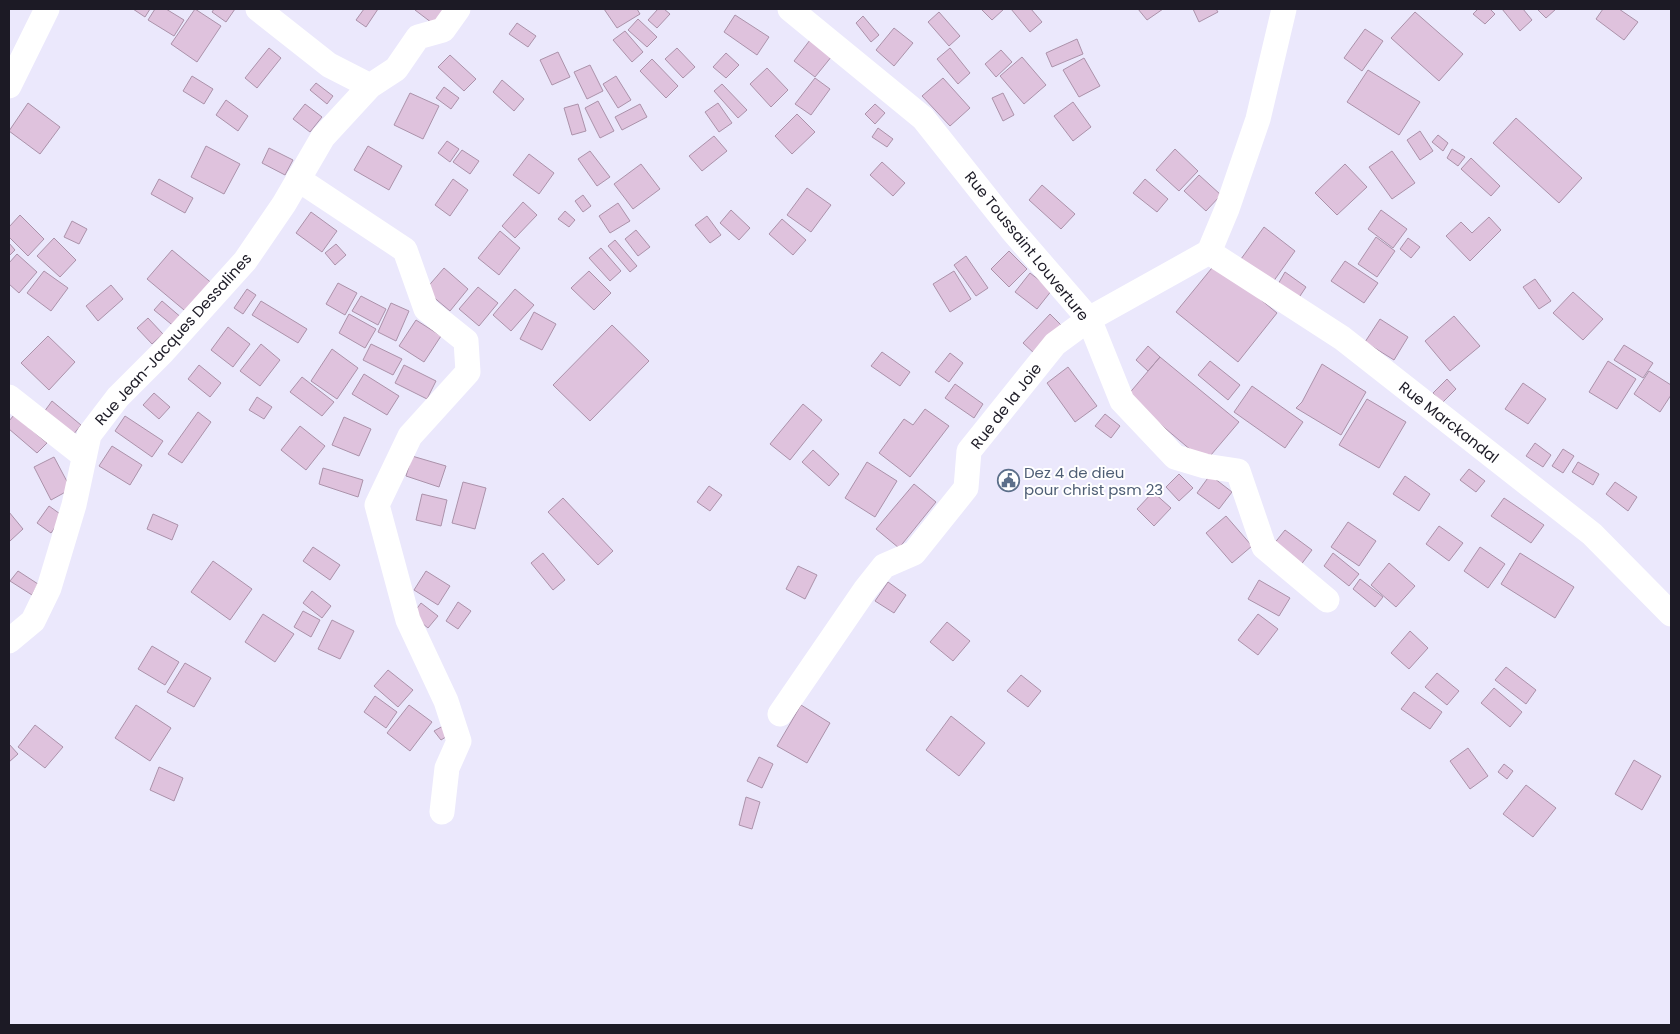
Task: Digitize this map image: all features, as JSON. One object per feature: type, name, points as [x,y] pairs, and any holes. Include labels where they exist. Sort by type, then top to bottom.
[{"type":"street","points":[[9,86],[47,9]]},
{"type":"street","points":[[258,9],[328,65],[370,86]]},
{"type":"street","name":"Rue Jean-Jacques Dessalines","points":[[10,637],[33,621],[49,588],[74,505],[89,435],[118,397],[162,353],[245,261],[284,204],[323,137],[370,86],[396,69],[418,37],[442,30],[458,9]]},
{"type":"street","name":"Rue Toussaint Louverture","points":[[790,9],[923,118],[1012,230],[1089,319],[1122,401],[1175,457],[1205,466],[1238,471],[1264,547],[1327,600]]},
{"type":"street","points":[[1209,252],[1227,209],[1258,119],[1284,9]]},
{"type":"street","points":[[298,179],[405,250],[426,310],[466,341],[468,372],[410,436],[377,505],[408,620],[446,701],[459,741],[447,768],[442,812]]},
{"type":"street","name":"Rue de la Joie","points":[[780,714],[865,590],[884,566],[914,552],[966,488],[969,451],[1055,344],[1089,319],[1209,252]]},
{"type":"street","name":"Rue Marckandal","points":[[1209,252],[1342,338],[1592,534],[1671,614]]},
{"type":"street","points":[[10,400],[84,456]]},
{"type":"building","points":[[133,9],[150,9],[145,17]]},
{"type":"building","points":[[155,9],[166,9],[184,20],[174,36],[148,20]]},
{"type":"building","points":[[195,9],[221,26],[197,62],[171,44]]},
{"type":"building","points":[[214,9],[235,9],[226,22],[212,12]]},
{"type":"building","points":[[364,9],[378,9],[366,27],[356,20]]},
{"type":"building","points":[[416,9],[454,9],[440,29]]},
{"type":"building","points":[[604,9],[637,9],[640,14],[617,28]]},
{"type":"building","points":[[658,9],[664,9],[670,14],[657,28],[648,20]]},
{"type":"building","points":[[981,9],[1004,9],[992,20]]},
{"type":"building","points":[[1011,9],[1031,9],[1042,22],[1030,32]]},
{"type":"building","points":[[1138,9],[1163,9],[1147,20]]},
{"type":"building","points":[[1193,9],[1216,9],[1218,12],[1199,22]]},
{"type":"building","points":[[1478,9],[1490,9],[1495,14],[1485,24],[1473,14]]},
{"type":"building","points":[[1502,9],[1523,9],[1532,20],[1520,31]]},
{"type":"building","points":[[1537,9],[1556,9],[1546,18]]},
{"type":"building","points":[[1603,9],[1619,9],[1638,22],[1624,40],[1596,19]]},
{"type":"building","points":[[939,12],[960,36],[949,46],[928,22]]},
{"type":"building","points":[[1415,12],[1463,54],[1439,81],[1391,38]]},
{"type":"building","points":[[735,15],[769,37],[757,55],[724,32]]},
{"type":"building","points":[[863,16],[879,35],[871,42],[856,23]]},
{"type":"building","points":[[638,19],[657,37],[647,47],[628,30]]},
{"type":"building","points":[[517,23],[536,36],[528,47],[509,34]]},
{"type":"building","points":[[894,28],[913,43],[894,66],[876,50]]},
{"type":"building","points":[[1365,29],[1383,41],[1362,71],[1344,58]]},
{"type":"building","points":[[625,31],[643,52],[632,62],[613,40]]},
{"type":"building","points":[[1077,39],[1083,54],[1052,67],[1046,53]]},
{"type":"building","points":[[810,40],[832,56],[815,77],[794,61]]},
{"type":"building","points":[[269,48],[281,58],[257,88],[245,78]]},
{"type":"building","points":[[677,48],[695,67],[683,78],[665,59]]},
{"type":"building","points":[[950,48],[970,73],[958,84],[937,59]]},
{"type":"building","points":[[1001,50],[1012,62],[996,77],[985,64]]},
{"type":"building","points":[[558,52],[570,77],[552,85],[540,60]]},
{"type":"building","points":[[726,53],[739,65],[726,78],[713,67]]},
{"type":"building","points":[[450,55],[476,79],[464,91],[438,67]]},
{"type":"building","points":[[1022,57],[1046,85],[1024,104],[1000,76]]},
{"type":"building","points":[[1084,58],[1100,86],[1079,97],[1063,70]]},
{"type":"building","points":[[652,59],[678,86],[666,98],[640,71]]},
{"type":"building","points":[[590,65],[603,91],[587,99],[574,72]]},
{"type":"building","points":[[767,68],[788,90],[771,107],[750,84]]},
{"type":"building","points":[[1368,70],[1420,102],[1399,135],[1347,102]]},
{"type":"building","points":[[192,76],[213,89],[204,104],[183,91]]},
{"type":"building","points":[[616,76],[631,100],[618,108],[603,84]]},
{"type":"building","points":[[815,78],[830,89],[811,115],[795,104]]},
{"type":"building","points":[[943,78],[970,108],[950,126],[922,96]]},
{"type":"building","points":[[502,80],[524,99],[514,111],[493,92]]},
{"type":"building","points":[[316,83],[333,96],[327,104],[310,90]]},
{"type":"building","points":[[722,84],[747,110],[738,118],[714,91]]},
{"type":"building","points":[[444,87],[459,98],[451,109],[436,98]]},
{"type":"building","points":[[410,93],[439,106],[423,139],[394,125]]},
{"type":"building","points":[[1003,93],[1014,115],[1003,121],[992,98]]},
{"type":"building","points":[[226,100],[248,116],[238,131],[216,115]]},
{"type":"building","points":[[598,101],[614,131],[600,138],[585,108]]},
{"type":"building","points":[[1073,102],[1091,127],[1073,141],[1054,116]]},
{"type":"building","points":[[28,103],[60,127],[40,154],[9,131]]},
{"type":"building","points":[[718,103],[732,123],[719,132],[705,112]]},
{"type":"building","points":[[305,104],[322,117],[310,132],[293,119]]},
{"type":"building","points":[[578,104],[586,131],[572,135],[564,108]]},
{"type":"building","points":[[640,104],[647,117],[622,130],[615,117]]},
{"type":"building","points":[[875,104],[885,113],[875,124],[865,114]]},
{"type":"building","points":[[797,114],[815,132],[792,154],[775,136]]},
{"type":"building","points":[[1516,118],[1582,178],[1559,203],[1493,143]]},
{"type":"building","points":[[878,128],[893,139],[887,147],[872,137]]},
{"type":"building","points":[[1420,131],[1433,151],[1420,160],[1407,140]]},
{"type":"building","points":[[1438,135],[1448,143],[1443,151],[1432,142]]},
{"type":"building","points":[[714,136],[727,151],[702,171],[689,156]]},
{"type":"building","points":[[447,141],[459,149],[450,162],[438,153]]},
{"type":"building","points":[[206,146],[240,164],[224,194],[191,177]]},
{"type":"building","points":[[368,146],[402,166],[389,190],[354,170]]},
{"type":"building","points":[[269,148],[293,160],[285,175],[262,163]]},
{"type":"building","points":[[1175,149],[1198,171],[1179,191],[1156,170]]},
{"type":"building","points":[[1452,149],[1465,157],[1458,166],[1447,158]]},
{"type":"building","points":[[462,150],[479,161],[470,174],[453,162]]},
{"type":"building","points":[[590,151],[610,177],[597,186],[578,159]]},
{"type":"building","points":[[1392,151],[1415,183],[1392,199],[1369,167]]},
{"type":"building","points":[[529,154],[554,173],[539,194],[513,175]]},
{"type":"building","points":[[1471,158],[1500,186],[1491,196],[1461,169]]},
{"type":"building","points":[[882,162],[905,183],[893,196],[870,175]]},
{"type":"building","points":[[641,164],[660,189],[633,209],[614,184]]},
{"type":"building","points":[[1345,164],[1367,187],[1337,215],[1315,193]]},
{"type":"building","points":[[1199,175],[1221,195],[1206,211],[1184,191]]},
{"type":"building","points":[[159,179],[193,198],[185,213],[151,194]]},
{"type":"building","points":[[453,179],[468,190],[450,216],[435,205]]},
{"type":"building","points":[[1145,179],[1168,199],[1157,212],[1133,193]]},
{"type":"building","points":[[1042,185],[1075,214],[1061,229],[1029,200]]},
{"type":"building","points":[[807,188],[831,205],[811,232],[787,215]]},
{"type":"building","points":[[583,195],[591,206],[583,212],[575,201]]},
{"type":"building","points":[[523,202],[537,215],[515,238],[502,226]]},
{"type":"building","points":[[618,203],[630,221],[610,233],[599,216]]},
{"type":"building","points":[[731,210],[750,228],[739,240],[720,223]]},
{"type":"building","points":[[1381,210],[1407,229],[1393,248],[1368,229]]},
{"type":"building","points":[[565,211],[575,220],[569,227],[558,219]]},
{"type":"building","points":[[311,212],[337,231],[322,252],[296,233]]},
{"type":"building","points":[[20,215],[44,239],[28,256],[9,237],[9,227]]},
{"type":"building","points":[[707,216],[721,235],[710,243],[695,225]]},
{"type":"building","points":[[1489,217],[1501,230],[1470,261],[1446,236],[1461,222],[1472,233]]},
{"type":"building","points":[[782,219],[806,240],[793,255],[769,234]]},
{"type":"building","points":[[72,221],[87,229],[79,244],[64,237]]},
{"type":"building","points":[[1264,227],[1295,251],[1273,282],[1241,259]]},
{"type":"building","points":[[636,230],[650,247],[638,256],[625,239]]},
{"type":"building","points":[[500,231],[520,248],[499,275],[478,258]]},
{"type":"building","points":[[1376,237],[1395,251],[1377,277],[1358,264]]},
{"type":"building","points":[[54,238],[76,260],[60,277],[37,256]]},
{"type":"building","points":[[1408,238],[1420,247],[1411,258],[1400,249]]},
{"type":"building","points":[[615,240],[637,266],[630,272],[608,246]]},
{"type":"building","points":[[9,243],[15,250],[9,256]]},
{"type":"building","points":[[336,244],[346,255],[335,265],[325,253]]},
{"type":"building","points":[[601,248],[621,271],[610,281],[589,258]]},
{"type":"building","points":[[172,250],[214,285],[190,315],[147,279]]},
{"type":"building","points":[[1009,251],[1027,269],[1009,287],[991,269]]},
{"type":"building","points":[[17,254],[37,272],[19,293],[9,284],[9,263]]},
{"type":"building","points":[[966,256],[988,288],[976,296],[954,265]]},
{"type":"building","points":[[1345,261],[1378,283],[1364,303],[1331,281]]},
{"type":"building","points":[[1216,263],[1277,313],[1238,362],[1176,312]]},
{"type":"building","points":[[444,268],[468,289],[450,311],[425,290]]},
{"type":"building","points":[[44,271],[68,288],[51,311],[27,293]]},
{"type":"building","points":[[589,271],[611,293],[594,310],[571,288]]},
{"type":"building","points":[[954,271],[971,299],[950,312],[933,284]]},
{"type":"building","points":[[1285,272],[1306,287],[1298,299],[1277,286]]},
{"type":"building","points":[[1030,273],[1052,290],[1037,309],[1015,292]]},
{"type":"building","points":[[1535,279],[1551,301],[1539,309],[1523,287]]},
{"type":"building","points":[[338,283],[357,293],[345,315],[326,304]]},
{"type":"building","points":[[111,285],[123,299],[98,321],[86,306]]},
{"type":"building","points":[[478,287],[498,303],[479,326],[459,309]]},
{"type":"building","points":[[247,289],[256,295],[243,314],[234,308]]},
{"type":"building","points":[[515,289],[534,305],[511,331],[493,315]]},
{"type":"building","points":[[1573,292],[1603,319],[1583,340],[1553,313]]},
{"type":"building","points":[[361,296],[386,309],[378,325],[352,311]]},
{"type":"building","points":[[162,301],[183,319],[176,328],[154,310]]},
{"type":"building","points":[[261,301],[307,329],[298,343],[252,315]]},
{"type":"building","points":[[391,303],[409,311],[396,341],[378,332]]},
{"type":"building","points":[[534,312],[556,324],[542,350],[520,339]]},
{"type":"building","points":[[349,314],[376,329],[365,348],[339,333]]},
{"type":"building","points":[[1050,314],[1062,326],[1035,354],[1023,343]]},
{"type":"building","points":[[1454,316],[1480,346],[1450,371],[1425,341]]},
{"type":"building","points":[[148,318],[163,334],[152,344],[137,328]]},
{"type":"building","points":[[1380,319],[1408,337],[1394,360],[1365,342]]},
{"type":"building","points":[[416,320],[441,336],[424,362],[399,346]]},
{"type":"building","points":[[612,325],[649,361],[590,421],[553,385]]},
{"type":"building","points":[[228,327],[250,344],[233,367],[211,350]]},
{"type":"building","points":[[48,336],[75,362],[49,390],[21,363]]},
{"type":"building","points":[[261,344],[280,360],[260,386],[240,371]]},
{"type":"building","points":[[371,344],[402,359],[393,375],[363,360]]},
{"type":"building","points":[[1624,345],[1653,363],[1643,378],[1614,360]]},
{"type":"building","points":[[1148,346],[1160,357],[1148,371],[1136,360]]},
{"type":"building","points":[[332,349],[358,368],[337,399],[311,381]]},
{"type":"building","points":[[882,352],[910,372],[900,386],[871,366]]},
{"type":"building","points":[[950,353],[963,363],[949,382],[935,372]]},
{"type":"building","points":[[1160,357],[1239,422],[1205,462],[1127,396]]},
{"type":"building","points":[[1210,361],[1240,385],[1228,400],[1198,375]]},
{"type":"building","points":[[1608,361],[1636,379],[1617,409],[1589,392]]},
{"type":"building","points":[[1322,364],[1366,392],[1341,435],[1296,408],[1302,402]]},
{"type":"building","points":[[199,365],[221,383],[210,397],[188,379]]},
{"type":"building","points":[[404,365],[436,381],[427,399],[395,383]]},
{"type":"building","points":[[1068,367],[1097,406],[1075,422],[1047,383]]},
{"type":"building","points":[[1649,371],[1671,385],[1671,395],[1660,412],[1634,394]]},
{"type":"building","points":[[364,374],[399,396],[387,415],[352,394]]},
{"type":"building","points":[[302,377],[334,402],[322,416],[290,392]]},
{"type":"building","points":[[1447,379],[1456,389],[1442,403],[1433,393]]},
{"type":"building","points":[[1523,383],[1546,399],[1528,424],[1505,409]]},
{"type":"building","points":[[955,384],[983,404],[974,418],[945,398]]},
{"type":"building","points":[[1252,386],[1303,422],[1285,448],[1234,412]]},
{"type":"building","points":[[154,393],[170,407],[159,419],[143,405]]},
{"type":"building","points":[[257,397],[272,407],[264,419],[249,410]]},
{"type":"building","points":[[1367,399],[1406,422],[1379,468],[1339,445]]},
{"type":"building","points":[[52,401],[81,425],[73,435],[44,412]]},
{"type":"building","points":[[803,404],[822,420],[790,460],[770,444]]},
{"type":"building","points":[[925,409],[949,426],[910,477],[879,453],[904,419],[913,425]]},
{"type":"building","points":[[198,412],[211,422],[182,463],[168,454]]},
{"type":"building","points":[[1105,414],[1120,426],[1111,438],[1095,426]]},
{"type":"building","points":[[14,415],[47,443],[37,453],[9,429],[9,421]]},
{"type":"building","points":[[125,416],[163,441],[152,457],[115,431]]},
{"type":"building","points":[[344,417],[371,429],[359,456],[332,445]]},
{"type":"building","points":[[300,426],[325,446],[306,470],[281,450]]},
{"type":"building","points":[[1535,443],[1551,455],[1543,467],[1526,456]]},
{"type":"building","points":[[112,446],[142,465],[130,485],[99,466]]},
{"type":"building","points":[[1563,449],[1574,456],[1563,473],[1552,466]]},
{"type":"building","points":[[813,450],[839,474],[829,486],[802,462]]},
{"type":"building","points":[[412,456],[446,466],[439,487],[406,476]]},
{"type":"building","points":[[54,457],[71,489],[51,500],[34,467]]},
{"type":"building","points":[[867,462],[897,481],[875,517],[845,498]]},
{"type":"building","points":[[1578,462],[1599,474],[1593,485],[1572,472]]},
{"type":"building","points":[[323,468],[363,480],[358,497],[319,484]]},
{"type":"building","points":[[1469,469],[1485,481],[1476,492],[1460,480]]},
{"type":"building","points":[[1179,474],[1193,488],[1179,501],[1166,487]]},
{"type":"building","points":[[1210,475],[1232,492],[1219,509],[1197,493]]},
{"type":"building","points":[[1405,476],[1430,494],[1419,511],[1393,494]]},
{"type":"building","points":[[463,482],[486,488],[475,529],[452,523]]},
{"type":"building","points":[[1615,482],[1637,497],[1628,511],[1606,494]]},
{"type":"building","points":[[914,484],[936,502],[899,548],[876,529]]},
{"type":"building","points":[[709,486],[722,495],[710,511],[697,502]]},
{"type":"building","points":[[1153,492],[1171,508],[1154,526],[1137,509]]},
{"type":"building","points":[[422,494],[447,500],[441,526],[416,520]]},
{"type":"building","points":[[563,498],[613,551],[598,565],[548,512]]},
{"type":"building","points":[[1504,498],[1544,525],[1531,543],[1491,516]]},
{"type":"building","points":[[49,506],[63,516],[51,533],[37,523]]},
{"type":"building","points":[[9,512],[23,529],[10,541],[9,539]]},
{"type":"building","points":[[153,514],[178,525],[172,540],[147,529]]},
{"type":"building","points":[[1226,516],[1252,546],[1232,563],[1206,533]]},
{"type":"building","points":[[1348,522],[1376,541],[1359,566],[1331,547]]},
{"type":"building","points":[[1439,526],[1463,543],[1449,561],[1426,544]]},
{"type":"building","points":[[1285,530],[1312,550],[1300,566],[1273,545]]},
{"type":"building","points":[[313,547],[340,565],[330,580],[303,561]]},
{"type":"building","points":[[1480,547],[1505,564],[1488,588],[1464,571]]},
{"type":"building","points":[[543,553],[565,580],[553,590],[531,563]]},
{"type":"building","points":[[1333,553],[1359,574],[1349,586],[1324,566]]},
{"type":"building","points":[[1520,553],[1574,587],[1555,618],[1501,584]]},
{"type":"building","points":[[213,561],[252,589],[230,620],[191,592]]},
{"type":"building","points":[[1389,563],[1415,586],[1396,607],[1371,585]]},
{"type":"building","points":[[798,566],[817,575],[805,599],[786,589]]},
{"type":"building","points":[[18,571],[38,584],[32,595],[10,581]]},
{"type":"building","points":[[426,571],[450,586],[438,605],[414,590]]},
{"type":"building","points":[[1360,579],[1383,597],[1375,607],[1353,589]]},
{"type":"building","points":[[1259,580],[1290,598],[1279,616],[1248,599]]},
{"type":"building","points":[[888,582],[906,595],[894,613],[875,601]]},
{"type":"building","points":[[312,591],[331,606],[322,618],[303,603]]},
{"type":"building","points":[[458,602],[471,611],[458,629],[446,621]]},
{"type":"building","points":[[421,603],[438,616],[428,628],[412,615]]},
{"type":"building","points":[[303,611],[320,620],[311,637],[294,627]]},
{"type":"building","points":[[263,614],[294,634],[275,662],[245,642]]},
{"type":"building","points":[[1258,614],[1278,629],[1258,655],[1238,640]]},
{"type":"building","points":[[332,620],[354,631],[340,659],[318,649]]},
{"type":"building","points":[[947,622],[970,641],[953,661],[930,642]]},
{"type":"building","points":[[1410,631],[1428,648],[1409,669],[1391,653]]},
{"type":"building","points":[[152,646],[179,662],[165,685],[138,669]]},
{"type":"building","points":[[185,663],[211,678],[194,707],[167,692]]},
{"type":"building","points":[[1506,667],[1536,690],[1526,704],[1495,680]]},
{"type":"building","points":[[388,670],[413,690],[398,707],[374,686]]},
{"type":"building","points":[[1437,673],[1459,691],[1447,705],[1425,687]]},
{"type":"building","points":[[1021,675],[1041,691],[1028,707],[1007,691]]},
{"type":"building","points":[[1494,688],[1522,712],[1510,727],[1481,703]]},
{"type":"building","points":[[1414,692],[1442,712],[1430,729],[1401,709]]},
{"type":"building","points":[[375,696],[397,712],[386,728],[364,712]]},
{"type":"building","points":[[136,705],[171,728],[150,761],[115,738]]},
{"type":"building","points":[[409,705],[432,722],[410,751],[387,733]]},
{"type":"building","points":[[801,705],[830,723],[807,763],[777,746]]},
{"type":"building","points":[[951,716],[985,743],[959,776],[926,750]]},
{"type":"building","points":[[35,725],[63,747],[45,768],[18,747]]},
{"type":"building","points":[[443,726],[449,735],[441,740],[434,731]]},
{"type":"building","points":[[9,744],[18,754],[9,762]]},
{"type":"building","points":[[1468,748],[1488,776],[1470,789],[1450,761]]},
{"type":"building","points":[[759,757],[773,764],[762,788],[747,781]]},
{"type":"building","points":[[1634,760],[1661,776],[1642,810],[1615,794]]},
{"type":"building","points":[[1504,764],[1513,771],[1507,779],[1498,772]]},
{"type":"building","points":[[159,767],[183,778],[174,801],[150,790]]},
{"type":"building","points":[[1526,785],[1556,808],[1533,837],[1503,814]]},
{"type":"building","points":[[746,797],[760,802],[752,829],[739,825]]},
{"type":"place","name":"Dez 4 de dieu pour christ psm 23","points":[[1008,481]]}]
